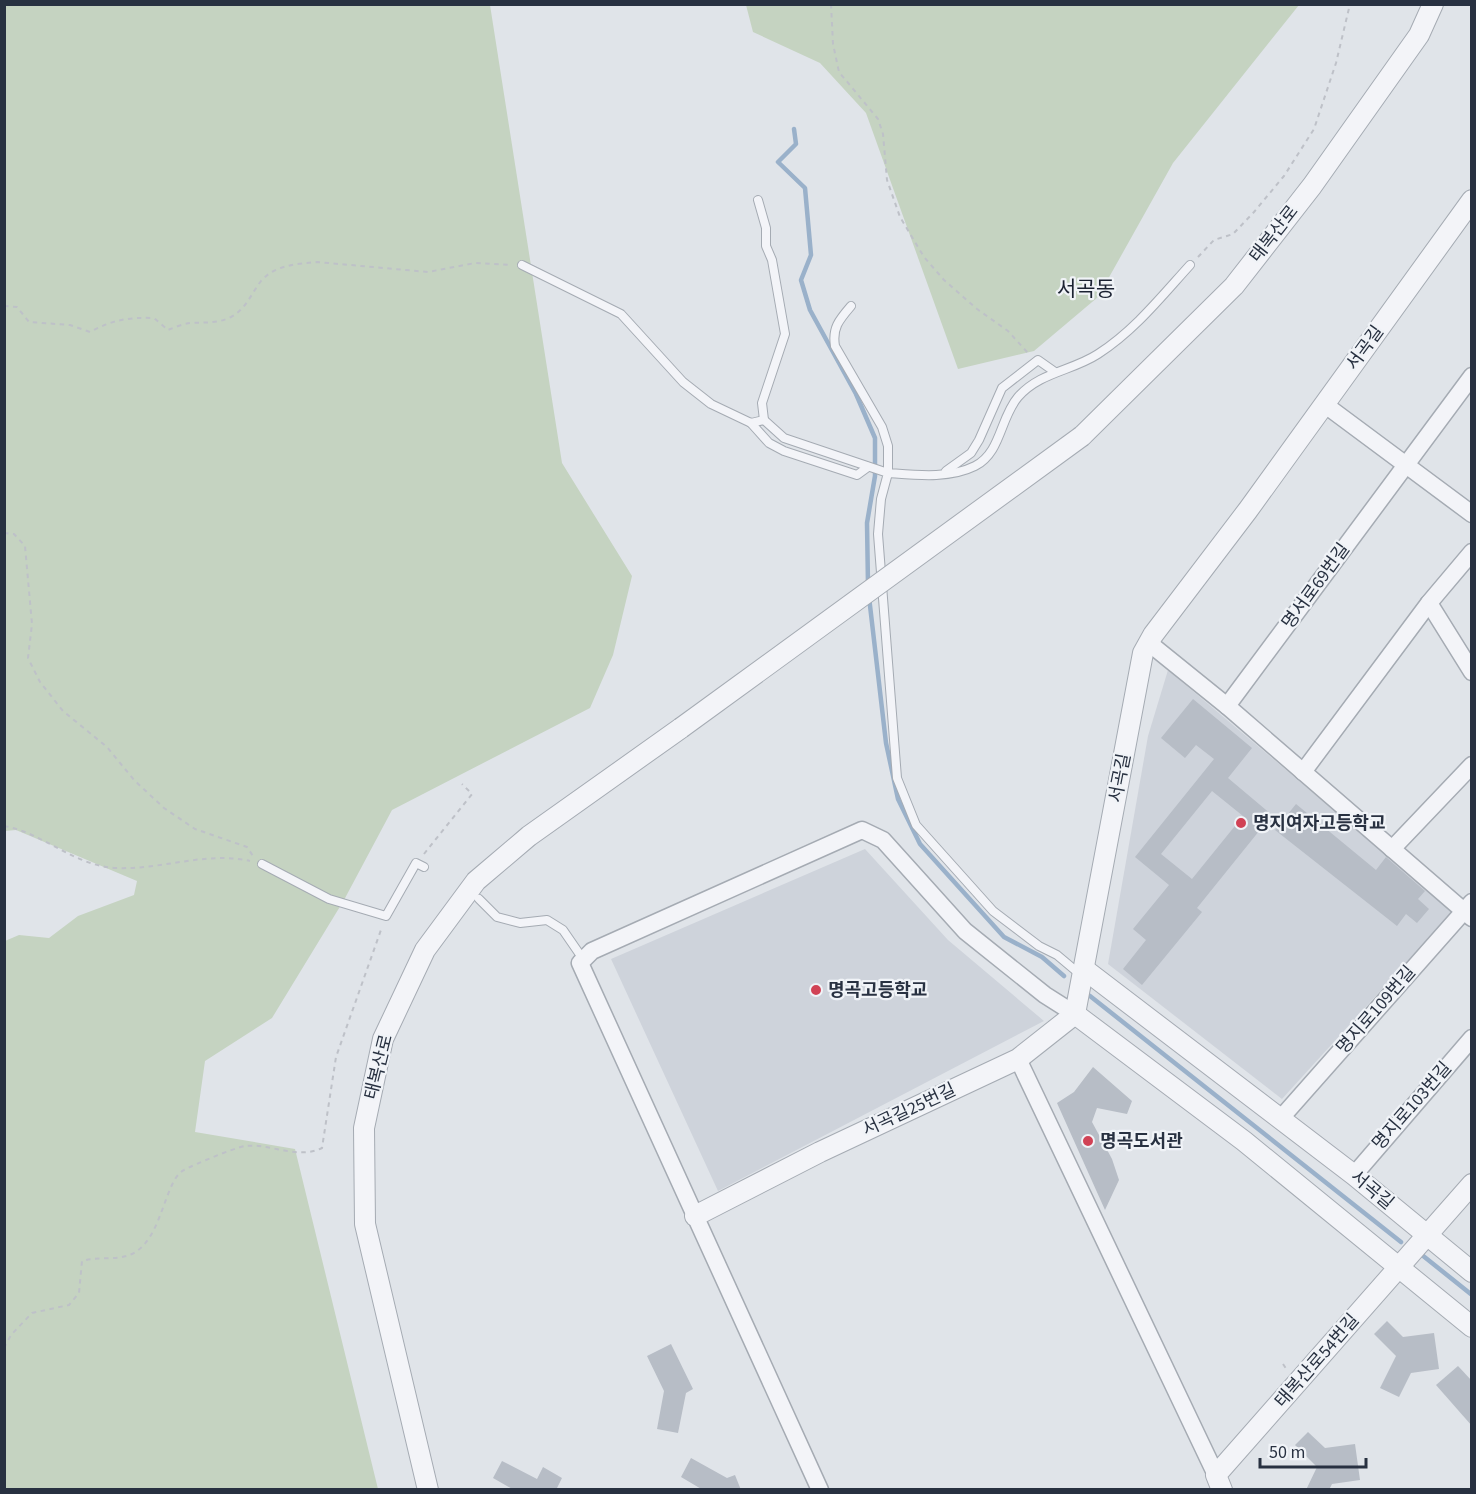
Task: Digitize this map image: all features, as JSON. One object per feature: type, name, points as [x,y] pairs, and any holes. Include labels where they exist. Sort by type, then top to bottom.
[{"type":"street","name":"태복산로","points":[[428,1490],[365,1224],[364,1128],[383,1039],[425,950],[477,881],[529,836],[1082,436],[1234,286],[1312,186],[1419,35],[1433,4]]},
{"type":"street","name":"서곡길","points":[[1472,200],[1143,653],[1083,973],[1281,1118],[1472,1272]]},
{"type":"street","name":"명서로69번길","points":[[1227,706],[1405,465],[1470,383]]},
{"type":"street","points":[[1324,404],[1472,514]]},
{"type":"street","points":[[1303,772],[1429,603],[1472,552]]},
{"type":"street","points":[[1429,603],[1472,672]]},
{"type":"street","points":[[1149,643],[1227,706],[1392,849],[1469,910]]},
{"type":"street","points":[[1392,849],[1472,765]]},
{"type":"street","points":[[820,1490],[580,963],[592,951],[862,830],[883,840],[965,931],[1045,994],[1076,1014],[1244,1141],[1472,1327]]},
{"type":"street","name":"명지로109번길","points":[[1281,1118],[1469,910]]},
{"type":"street","points":[[1076,1014],[1083,973]]},
{"type":"street","name":"서곡길25번길","points":[[695,1216],[820,1152],[1018,1059],[1076,1014]]},
{"type":"street","name":"명지로103번길","points":[[1354,1175],[1472,1038]]},
{"type":"street","points":[[1018,1059],[1219,1482]]},
{"type":"street","name":"태복산로54번길","points":[[1219,1482],[1472,1184]]},
{"type":"lane","points":[[758,200],[766,228],[766,246],[772,260],[785,334],[762,403],[764,420],[784,438],[888,473],[941,474],[974,467],[993,449],[1018,397],[1046,375],[1096,356],[1133,328],[1190,265]]},
{"type":"lane","points":[[522,265],[621,314],[683,382],[711,404],[751,423],[769,443],[784,452],[857,475],[868,467]]},
{"type":"lane","points":[[851,306],[836,324],[833,334],[835,346],[882,427],[888,446],[888,473],[881,499],[878,534],[897,777],[916,825],[993,911],[1039,946],[1083,973]]},
{"type":"lane","points":[[941,474],[971,453],[1002,388],[1038,360],[1055,372]]},
{"type":"lane","points":[[751,423],[764,420]]},
{"type":"lane","points":[[261,864],[329,899],[386,916],[420,865]]},
{"type":"lane","points":[[479,899],[497,917],[520,923],[547,920],[563,930],[583,959]]},
{"type":"path","points":[[831,4],[833,44],[839,72],[878,119],[883,134],[889,189],[904,225],[924,257],[944,280],[977,309],[1008,331],[1036,362]]},
{"type":"path","points":[[1190,265],[1214,240],[1233,234],[1254,212],[1284,176],[1314,129],[1336,63],[1350,4]]},
{"type":"path","points":[[4,306],[17,307],[28,322],[70,325],[90,332],[108,322],[131,317],[154,318],[168,330],[189,323],[211,324],[232,316],[248,302],[261,282],[276,268],[317,262],[428,272],[475,263],[522,265]]},
{"type":"path","points":[[4,533],[14,534],[26,546],[32,624],[28,658],[40,682],[63,711],[107,747],[134,780],[164,808],[195,829],[247,847],[261,864]]},
{"type":"path","points":[[420,865],[472,794],[462,784]]},
{"type":"path","points":[[4,826],[26,830],[69,856],[115,868],[214,857],[231,857],[261,864]]},
{"type":"path","points":[[4,1348],[11,1335],[32,1313],[69,1305],[79,1293],[82,1261],[97,1256],[130,1255],[139,1249],[161,1217],[172,1187],[183,1170],[245,1146],[311,1153],[322,1148],[336,1057],[386,916]]},
{"type":"shaded area","name":"명지여자고등학교","points":[[1168,670],[1453,911],[1282,1099],[1108,964],[1148,736]]},
{"type":"shaded area","name":"명곡고등학교","points":[[865,849],[948,940],[1044,1021],[718,1191],[611,959]]},
{"type":"green space","points":[[746,4],[1299,5],[1173,163],[1098,297],[1034,351],[958,369],[866,113],[820,63],[753,32]]},
{"type":"green space","points":[[5,5],[490,5],[562,463],[632,576],[613,655],[590,708],[392,810],[344,900],[272,1018],[205,1061],[195,1132],[295,1149],[378,1489],[5,1489],[5,941],[19,935],[49,938],[78,916],[134,895],[137,881],[16,830],[5,831]]},
{"type":"building","points":[[1193,699],[1252,748],[1228,778],[1272,815],[1197,908],[1202,912],[1142,985],[1123,969],[1146,940],[1133,929],[1169,885],[1135,857],[1214,759],[1196,745],[1185,758],[1161,738]],"holes":[[[1212,791],[1243,816],[1192,879],[1161,854]]]},
{"type":"building","points":[[1296,804],[1376,870],[1386,857],[1425,891],[1418,899],[1429,909],[1417,923],[1406,914],[1397,926],[1275,830]]},
{"type":"building","name":"명곡도서관","points":[[1093,1067],[1132,1101],[1127,1114],[1097,1108],[1092,1122],[1112,1159],[1119,1180],[1105,1210],[1057,1103],[1074,1092]]},
{"type":"building","points":[[1387,1321],[1403,1337],[1434,1333],[1439,1369],[1411,1373],[1399,1397],[1380,1388],[1396,1356],[1374,1334]]},
{"type":"building","points":[[671,1344],[693,1389],[686,1393],[678,1433],[657,1429],[664,1391],[647,1356]]},
{"type":"building","points":[[1458,1366],[1472,1381],[1472,1426],[1436,1385]]},
{"type":"building","points":[[1308,1432],[1325,1448],[1355,1444],[1360,1480],[1332,1484],[1329,1490],[1306,1490],[1317,1467],[1295,1445]]},
{"type":"building","points":[[691,1458],[727,1478],[735,1475],[741,1490],[703,1490],[681,1477]]},
{"type":"building","points":[[502,1461],[537,1479],[543,1467],[562,1478],[556,1490],[514,1490],[493,1478]]},
{"type":"waterway","points":[[794,129],[796,144],[778,162],[805,188],[811,255],[801,280],[810,310],[856,394],[875,438],[875,476],[867,523],[868,585]]},
{"type":"waterway","points":[[869,597],[886,743],[898,799],[920,844],[1004,937],[1042,957],[1064,976]]},
{"type":"waterway","points":[[1090,996],[1401,1242]]},
{"type":"waterway","points":[[1422,1255],[1472,1295]]},
{"type":"place","name":"명지여자고등학교","points":[[1241,823]]},
{"type":"place","name":"명곡고등학교","points":[[816,990]]},
{"type":"place","name":"명곡도서관","points":[[1088,1141]]},
{"type":"district","name":"서곡동","points":[[1086,289]]}]
